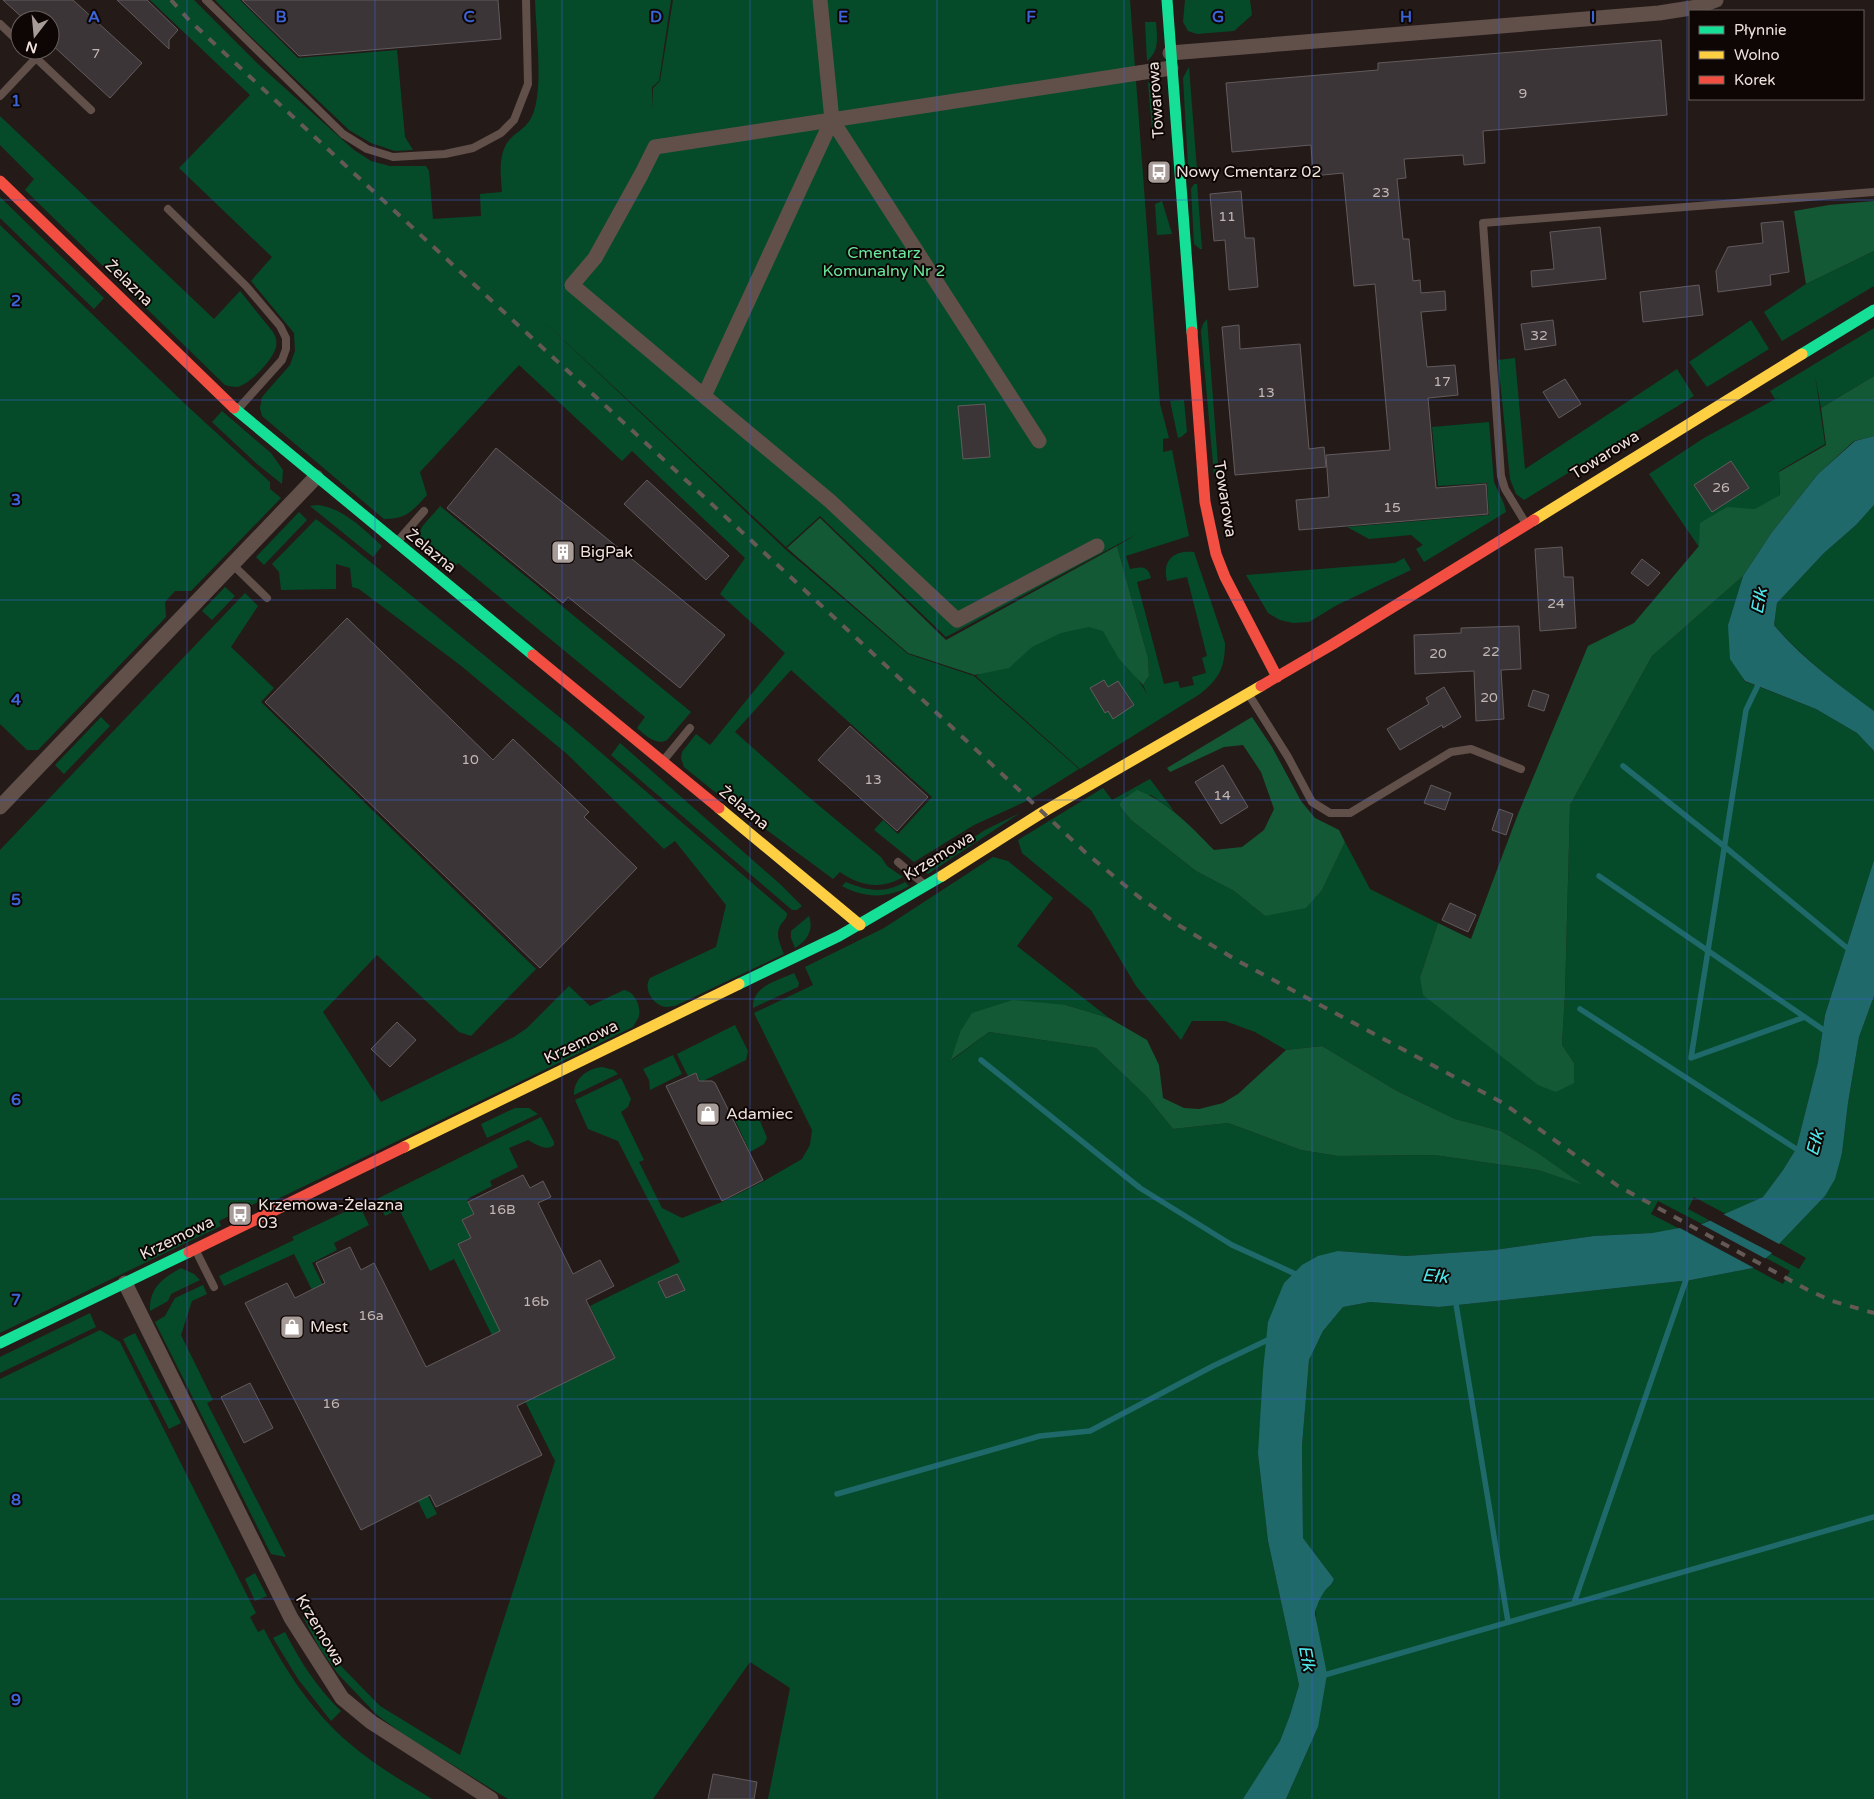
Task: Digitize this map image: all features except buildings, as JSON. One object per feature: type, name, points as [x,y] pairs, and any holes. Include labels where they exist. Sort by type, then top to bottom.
[{"type":"street","points":[[820,0],[832,120],[1039,441]]},
{"type":"street","points":[[1166,0],[1170,53]]},
{"type":"street","name":"Towarowa","points":[[1277,676],[1225,577],[1216,554],[1206,510],[1170,53],[1659,13],[1697,7],[1716,0]]},
{"type":"street","points":[[1096,546],[957,620],[830,501],[572,286],[595,258],[642,175],[655,147],[1171,68]]},
{"type":"street","points":[[704,396],[832,120]]},
{"type":"street","name":"Żelazna","points":[[0,181],[237,411],[860,925]]},
{"type":"street","name":"Towarowa","points":[[1043,812],[1277,676],[1874,310]]},
{"type":"street","points":[[0,807],[316,477]]},
{"type":"street","name":"Krzemowa","points":[[0,1343],[839,936],[926,886],[1043,812]]},
{"type":"street","name":"Krzemowa","points":[[125,1283],[290,1618],[342,1698],[371,1722],[490,1799]]},
{"type":"lane","points":[[206,0],[343,134],[367,149],[393,158],[445,154],[473,148],[501,134],[514,120],[528,84],[526,0]]},
{"type":"lane","points":[[0,24],[10,34]]},
{"type":"lane","points":[[0,96],[34,60]]},
{"type":"lane","points":[[38,60],[91,110]]},
{"type":"lane","points":[[1526,524],[1505,489],[1501,476],[1483,223],[1874,192]]},
{"type":"lane","points":[[168,209],[246,286],[280,326],[286,338],[286,349],[282,360],[237,411]]},
{"type":"lane","points":[[396,543],[424,511]]},
{"type":"lane","points":[[232,564],[267,598]]},
{"type":"lane","points":[[1248,693],[1288,757],[1312,802],[1330,813],[1350,813],[1451,752],[1471,750],[1521,769]]},
{"type":"lane","points":[[662,762],[690,728]]},
{"type":"lane","points":[[898,862],[926,886]]},
{"type":"lane","points":[[195,1249],[214,1286]]},
{"type":"green space","name":"Cmentarz Komunalny Nr 2","points":[[150,0],[194,0],[258,64],[354,150],[371,161],[390,166],[426,166],[429,171],[433,219],[481,216],[480,194],[502,192],[502,154],[510,139],[529,122],[537,100],[539,72],[535,0],[671,0],[659,81],[652,87],[652,109],[653,88],[660,81],[673,0],[1130,0],[1160,404],[1169,438],[1163,439],[1163,452],[1172,450],[1189,536],[1126,556],[1130,569],[1144,568],[1150,574],[1151,578],[1137,582],[1164,684],[1178,681],[1180,688],[1194,685],[1192,677],[1206,673],[1202,658],[1207,656],[1187,577],[1167,581],[1166,568],[1171,558],[1175,555],[1194,552],[1225,643],[1224,659],[1220,672],[1200,694],[1080,769],[976,676],[1095,609],[1147,694],[1143,685],[1149,676],[1148,658],[1117,546],[1137,534],[946,637],[820,516],[786,547],[541,319],[785,549],[908,654],[974,676],[1079,769],[1031,799],[974,825],[914,862],[874,830],[883,820],[898,834],[932,797],[791,670],[735,732],[805,794],[881,857],[887,866],[903,877],[887,884],[879,885],[855,881],[840,872],[833,879],[684,767],[681,758],[682,752],[696,734],[710,745],[785,653],[720,594],[745,558],[632,451],[622,461],[519,365],[420,472],[427,495],[404,516],[384,519],[262,416],[260,408],[262,397],[290,365],[295,351],[294,333],[251,281],[272,257],[179,168],[250,95]]},
{"type":"green space","points":[[215,0],[240,0],[298,58],[397,50],[405,137],[413,150],[395,151],[371,143],[349,130]]},
{"type":"green space","points":[[1185,0],[1250,0],[1252,15],[1234,31],[1197,34],[1188,31],[1183,22]]},
{"type":"green space","points":[[1145,22],[1156,22],[1157,33],[1156,48],[1147,61]]},
{"type":"green space","points":[[1189,67],[1197,170],[1193,170],[1188,165],[1183,78]]},
{"type":"green space","points":[[1148,82],[1158,89],[1162,99],[1158,129],[1152,130]]},
{"type":"green space","points":[[0,116],[214,319],[240,291],[273,332],[276,339],[274,352],[260,371],[237,387],[225,385],[25,190],[34,179],[0,145]]},
{"type":"green space","points":[[1194,184],[1197,184],[1202,249],[1194,244],[1191,189]]},
{"type":"green space","points":[[0,197],[104,298],[94,309],[0,218]]},
{"type":"green space","points":[[1162,201],[1172,234],[1157,235],[1155,204]]},
{"type":"green space","points":[[1874,201],[1874,251],[1806,284],[1794,211],[1829,205]]},
{"type":"green space","points":[[0,225],[184,403],[270,482],[270,489],[281,498],[191,591],[175,591],[165,602],[166,617],[38,750],[27,750],[0,724]]},
{"type":"green space","points":[[1874,251],[1874,286],[1782,341],[1764,312],[1806,284]]},
{"type":"green space","points":[[1207,319],[1219,478],[1214,475],[1201,331]]},
{"type":"green space","points":[[1751,320],[1769,349],[1707,387],[1689,362]]},
{"type":"green space","points":[[1874,328],[1874,376],[1821,408],[1815,375],[1825,444],[1779,471],[1780,505],[1699,547],[1649,474],[1704,438],[1790,391],[1775,399],[1770,391]]},
{"type":"green space","points":[[1515,358],[1525,469],[1677,369],[1694,396],[1524,500],[1516,494],[1510,479],[1498,360]]},
{"type":"green space","points":[[1874,376],[1874,436],[1854,441],[1818,474],[1772,532],[1743,576],[1652,656],[1570,805],[1562,1045],[1574,1063],[1574,1083],[1556,1092],[1538,1085],[1423,995],[1420,977],[1438,923],[1471,939],[1518,814],[1588,646],[1634,623],[1699,546],[1700,523],[1727,507],[1755,509],[1780,495],[1779,472],[1826,445],[1821,408]]},
{"type":"green space","points":[[1184,400],[1187,432],[1178,438],[1170,401]]},
{"type":"green space","points":[[222,411],[271,453],[283,470],[282,484],[257,464],[212,422]]},
{"type":"green space","points":[[1489,422],[1494,482],[1506,512],[1424,562],[1416,549],[1423,545],[1411,535],[1369,539],[1347,527],[1489,515],[1487,483],[1438,486],[1432,427]]},
{"type":"green space","points":[[317,505],[336,510],[352,520],[382,546],[373,557],[310,506]]},
{"type":"green space","points":[[1874,505],[1874,711],[1822,671],[1774,625],[1777,603],[1824,553],[1856,525]]},
{"type":"green space","points":[[440,506],[691,712],[667,740],[655,741],[644,734],[637,728],[645,717],[458,563],[449,573],[427,554],[420,541],[420,534],[422,527]]},
{"type":"green space","points":[[299,512],[307,520],[264,565],[256,557]]},
{"type":"green space","points":[[820,518],[946,640],[1117,546],[1148,658],[1149,676],[1143,685],[1119,659],[1103,631],[1089,627],[1061,633],[1032,647],[1009,668],[975,675],[908,653],[787,548]]},
{"type":"green space","points":[[316,519],[569,725],[787,913],[778,931],[784,954],[675,1006],[664,1007],[655,1002],[648,990],[650,978],[716,947],[726,905],[675,841],[664,849],[567,754],[460,665],[359,589],[352,587],[350,568],[336,564],[336,589],[281,590],[279,572],[272,564]]},
{"type":"green space","points":[[1404,558],[1411,570],[1337,605],[1309,622],[1293,623],[1280,620],[1268,613],[1246,575],[1395,563]]},
{"type":"green space","points":[[1743,576],[1728,625],[1744,681],[1816,709],[1857,733],[1874,751],[1874,860],[1825,1015],[1818,1062],[1796,1149],[1763,1197],[1726,1214],[1694,1197],[1688,1209],[1709,1220],[1702,1224],[1658,1201],[1651,1214],[1680,1229],[1652,1233],[1594,1236],[1494,1250],[1406,1256],[1338,1251],[1258,1454],[1268,1541],[1299,1685],[1280,1741],[1244,1799],[768,1799],[790,1688],[750,1662],[653,1799],[508,1799],[404,1735],[377,1715],[338,1674],[319,1647],[303,1617],[309,1604],[339,1664],[380,1706],[460,1755],[555,1461],[454,1259],[430,1271],[399,1209],[385,1216],[377,1199],[541,1117],[554,1145],[544,1148],[528,1140],[509,1148],[518,1167],[490,1181],[492,1186],[467,1199],[474,1214],[462,1220],[471,1238],[458,1245],[534,1398],[615,1358],[590,1306],[680,1262],[618,1141],[588,1129],[575,1100],[621,1078],[631,1099],[628,1107],[621,1112],[644,1160],[639,1162],[662,1208],[682,1218],[722,1202],[802,1159],[810,1145],[812,1130],[754,1013],[813,985],[805,967],[884,928],[993,857],[1008,861],[1053,898],[1017,946],[1109,1018],[1066,1005],[960,1032],[952,1060],[989,1032],[1096,1048],[1147,1097],[1173,1129],[1228,1123],[1301,1150],[1338,1156],[1434,1155],[1538,1170],[1581,1184],[1538,1153],[1501,1131],[1455,1119],[1397,1091],[1322,1046],[1286,1050],[1255,1032],[1225,1021],[1192,1021],[1181,1040],[1136,986],[1091,910],[1022,853],[1018,840],[1103,788],[1112,800],[1150,779],[1174,811],[1151,795],[1128,795],[1119,805],[1131,820],[1196,871],[1234,891],[1265,916],[1322,890],[1345,842],[1370,889],[1438,923],[1420,977],[1574,1063],[1562,1045],[1570,805],[1652,656]]},
{"type":"green space","points":[[225,587],[235,596],[212,620],[202,611]]},
{"type":"green space","points":[[245,593],[258,606],[231,647],[274,688],[261,702],[536,969],[471,1036],[459,1032],[377,955],[323,1012],[381,1102],[514,1037],[527,1028],[569,986],[590,1006],[624,990],[628,991],[636,1000],[639,1016],[633,1027],[261,1207],[258,1202],[219,1221],[221,1226],[0,1333],[0,850]]},
{"type":"green space","points":[[101,717],[110,726],[64,774],[55,765]]},
{"type":"green space","points":[[1252,717],[1272,747],[1301,801],[1315,818],[1339,830],[1345,842],[1322,890],[1306,908],[1265,916],[1234,891],[1196,871],[1131,820],[1119,805],[1123,799],[1137,790],[1149,795],[1169,808],[1214,850],[1242,847],[1264,830],[1274,809],[1261,772],[1243,745],[1224,747],[1170,772],[1167,768]]},
{"type":"green space","points":[[620,743],[780,884],[802,906],[797,910],[792,910],[611,755]]},
{"type":"green space","points":[[1020,813],[928,874],[923,870],[985,830]]},
{"type":"green space","points":[[846,882],[876,890],[883,890],[905,882],[909,886],[884,895],[867,895],[842,886]]},
{"type":"green space","points":[[809,916],[810,931],[803,942],[795,948],[791,938],[791,931]]},
{"type":"green space","points":[[794,973],[799,983],[798,987],[753,1008],[754,1001],[761,989]]},
{"type":"green space","points":[[1874,996],[1874,1799],[1286,1799],[1318,1727],[1316,1607],[1323,1592],[1334,1579],[1303,1538],[1302,1446],[1309,1360],[1323,1331],[1343,1307],[1370,1302],[1439,1307],[1691,1280],[1753,1268],[1783,1284],[1790,1271],[1766,1258],[1771,1254],[1799,1269],[1806,1258],[1780,1243],[1825,1196],[1842,1153],[1859,1037]]},
{"type":"green space","points":[[1013,1000],[1066,1005],[1109,1018],[1147,1040],[1159,1065],[1163,1098],[1184,1108],[1199,1109],[1223,1103],[1238,1094],[1286,1050],[1322,1046],[1397,1091],[1455,1119],[1501,1131],[1538,1153],[1583,1185],[1538,1170],[1434,1155],[1338,1156],[1301,1150],[1228,1123],[1173,1129],[1147,1097],[1096,1048],[989,1032],[951,1060],[960,1032],[972,1013]]},
{"type":"green space","points":[[735,1025],[748,1051],[746,1060],[701,1082],[696,1073],[688,1076],[677,1054]]},
{"type":"green space","points":[[673,1055],[682,1074],[650,1090],[649,1080],[643,1069]]},
{"type":"green space","points":[[602,1067],[614,1070],[618,1074],[574,1095],[576,1084],[582,1075]]},
{"type":"green space","points":[[515,1108],[529,1108],[538,1114],[487,1138],[481,1124]]},
{"type":"green space","points":[[749,1113],[758,1116],[767,1138],[764,1144],[750,1152],[735,1120]]},
{"type":"green space","points":[[359,1205],[369,1225],[334,1243],[337,1250],[312,1263],[437,1514],[427,1519],[294,1254],[224,1286],[219,1276],[294,1240],[292,1237]]},
{"type":"green space","points":[[181,1268],[194,1274],[200,1280],[171,1294],[168,1301],[150,1311],[152,1296],[158,1285]]},
{"type":"green space","points":[[203,1285],[207,1294],[192,1301],[181,1335],[213,1400],[207,1403],[286,1557],[271,1554],[155,1322],[165,1316],[175,1298]]},
{"type":"green space","points":[[90,1313],[96,1327],[0,1373],[0,1357]]},
{"type":"green space","points":[[100,1330],[120,1342],[256,1613],[250,1617],[258,1632],[264,1629],[291,1676],[323,1718],[336,1731],[369,1759],[432,1799],[0,1799],[0,1379]]},
{"type":"green space","points":[[135,1333],[181,1423],[169,1429],[123,1339]]},
{"type":"green space","points":[[255,1573],[267,1596],[255,1601],[245,1579]]},
{"type":"green space","points":[[285,1632],[310,1674],[341,1711],[331,1721],[298,1679],[273,1638]]},
{"type":"water","name":"Ełk","points":[[1874,436],[1874,505],[1856,525],[1824,553],[1777,603],[1774,625],[1809,660],[1874,711],[1874,751],[1857,733],[1816,709],[1745,681],[1730,659],[1728,625],[1743,576],[1772,532],[1818,474],[1855,441]]},
{"type":"water","name":"Ełk","points":[[1874,860],[1874,996],[1859,1037],[1842,1153],[1835,1179],[1825,1196],[1771,1254],[1753,1268],[1691,1280],[1439,1307],[1370,1302],[1343,1307],[1323,1331],[1309,1360],[1302,1446],[1303,1538],[1334,1579],[1321,1596],[1315,1614],[1327,1674],[1318,1727],[1286,1799],[1243,1799],[1280,1741],[1299,1685],[1268,1541],[1258,1454],[1268,1322],[1284,1283],[1302,1265],[1318,1256],[1338,1251],[1406,1256],[1494,1250],[1594,1236],[1652,1233],[1702,1224],[1763,1197],[1796,1149],[1818,1062],[1825,1015]]},
{"type":"pier","points":[[1721,1213],[1781,1245],[1774,1254],[1707,1219]]},
{"type":"pier","points":[[1697,1222],[1768,1260],[1756,1269],[1678,1227]]},
{"type":"waterway","points":[[1760,681],[1746,710],[1691,1058],[1805,1017]]},
{"type":"waterway","points":[[1623,766],[1852,952]]},
{"type":"waterway","points":[[1599,876],[1828,1033]]},
{"type":"waterway","name":"Ełk","points":[[1580,1009],[1801,1152]]},
{"type":"waterway","points":[[981,1060],[1140,1188],[1232,1245],[1300,1276]]},
{"type":"waterway","points":[[1574,1603],[1688,1274]]},
{"type":"waterway","points":[[1455,1298],[1508,1622]]},
{"type":"waterway","points":[[837,1494],[1040,1436],[1090,1431],[1213,1366],[1272,1338]]},
{"type":"waterway","name":"Ełk","points":[[1321,1676],[1874,1517]]},
{"type":"railway","points":[[171,0],[189,20],[1086,853],[1139,897],[1180,926],[1238,961],[1503,1103],[1618,1186],[1808,1290],[1832,1301],[1874,1313]]},
{"type":"traffic: fast","points":[[1167,0],[1192,332]]},
{"type":"traffic: fast","points":[[1802,354],[1874,310]]},
{"type":"traffic: fast","points":[[234,408],[533,655]]},
{"type":"traffic: fast","points":[[739,984],[839,936],[942,876]]},
{"type":"traffic: fast","points":[[0,1343],[189,1252]]},
{"type":"traffic: slow","points":[[1534,520],[1802,354]]},
{"type":"traffic: slow","points":[[942,876],[1043,812],[1261,686]]},
{"type":"traffic: slow","points":[[719,808],[860,925]]},
{"type":"traffic: slow","points":[[404,1147],[739,984]]},
{"type":"traffic: jam","points":[[0,181],[234,408]]},
{"type":"traffic: jam","points":[[1192,332],[1205,502],[1216,554],[1225,577],[1277,677]]},
{"type":"traffic: jam","points":[[1261,686],[1333,644],[1534,520]]},
{"type":"traffic: jam","points":[[533,655],[719,808]]},
{"type":"traffic: jam","points":[[189,1252],[404,1147]]},
{"type":"place","name":"Nowy Cmentarz 02","points":[[1159,172]]},
{"type":"place","name":"BigPak","points":[[563,552]]},
{"type":"place","name":"Adamiec","points":[[708,1114]]},
{"type":"place","name":"Krzemowa-Żelazna 03","points":[[240,1214]]},
{"type":"place","name":"Mest","points":[[292,1327]]}]
